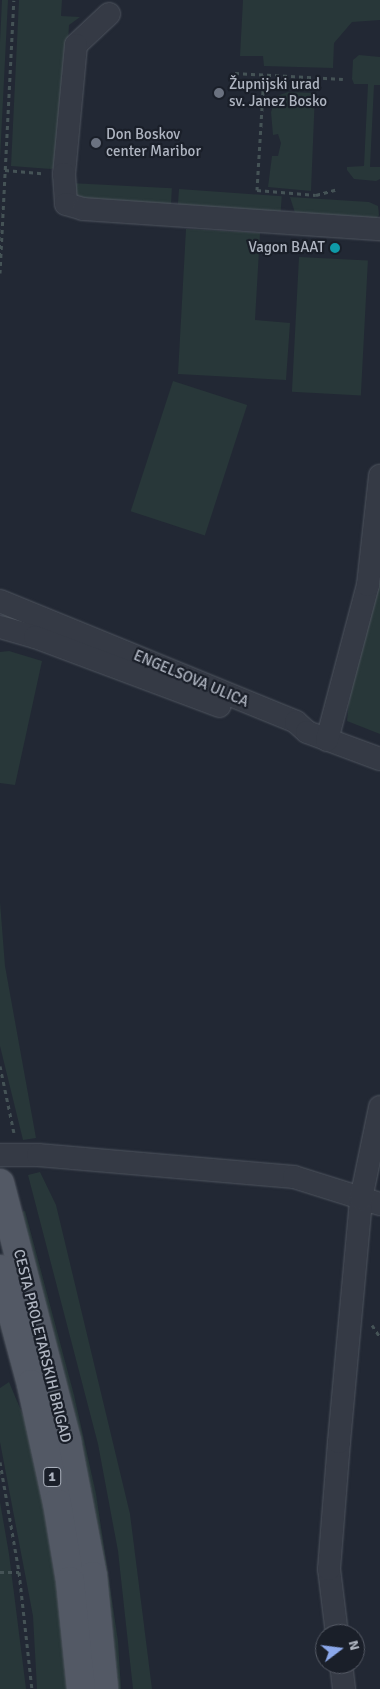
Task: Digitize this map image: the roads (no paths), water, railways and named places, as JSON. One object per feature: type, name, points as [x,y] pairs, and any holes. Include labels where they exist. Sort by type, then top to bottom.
[{"type":"main road","name":"CESTA PROLETARSKIH BRIGAD","points":[[0,1183],[69,1450],[93,1576],[104,1689]]},
{"type":"main road","name":"CESTA PROLETARSKIH BRIGAD","points":[[0,1269],[31,1384],[57,1502],[70,1581],[81,1689]]},
{"type":"street","points":[[109,14],[76,45],[64,174],[63,196],[66,204],[72,208],[380,229]]},
{"type":"street","points":[[0,627],[35,637],[291,731],[317,736],[368,585],[380,476]]},
{"type":"street","name":"ENGELSOVA ULICA","points":[[0,601],[296,722],[317,736],[380,759]]},
{"type":"street","points":[[336,1624],[329,1568],[380,1107]]},
{"type":"street","points":[[0,1155],[38,1155],[294,1177],[370,1202]]},
{"type":"street","points":[[342,1674],[344,1689]]},
{"type":"place","name":"Župnijski urad sv. Janez Bosko","points":[[219,93]]},
{"type":"place","name":"Don Boskov center Maribor","points":[[96,143]]},
{"type":"place","name":"Vagon BAAT","points":[[335,248]]}]
